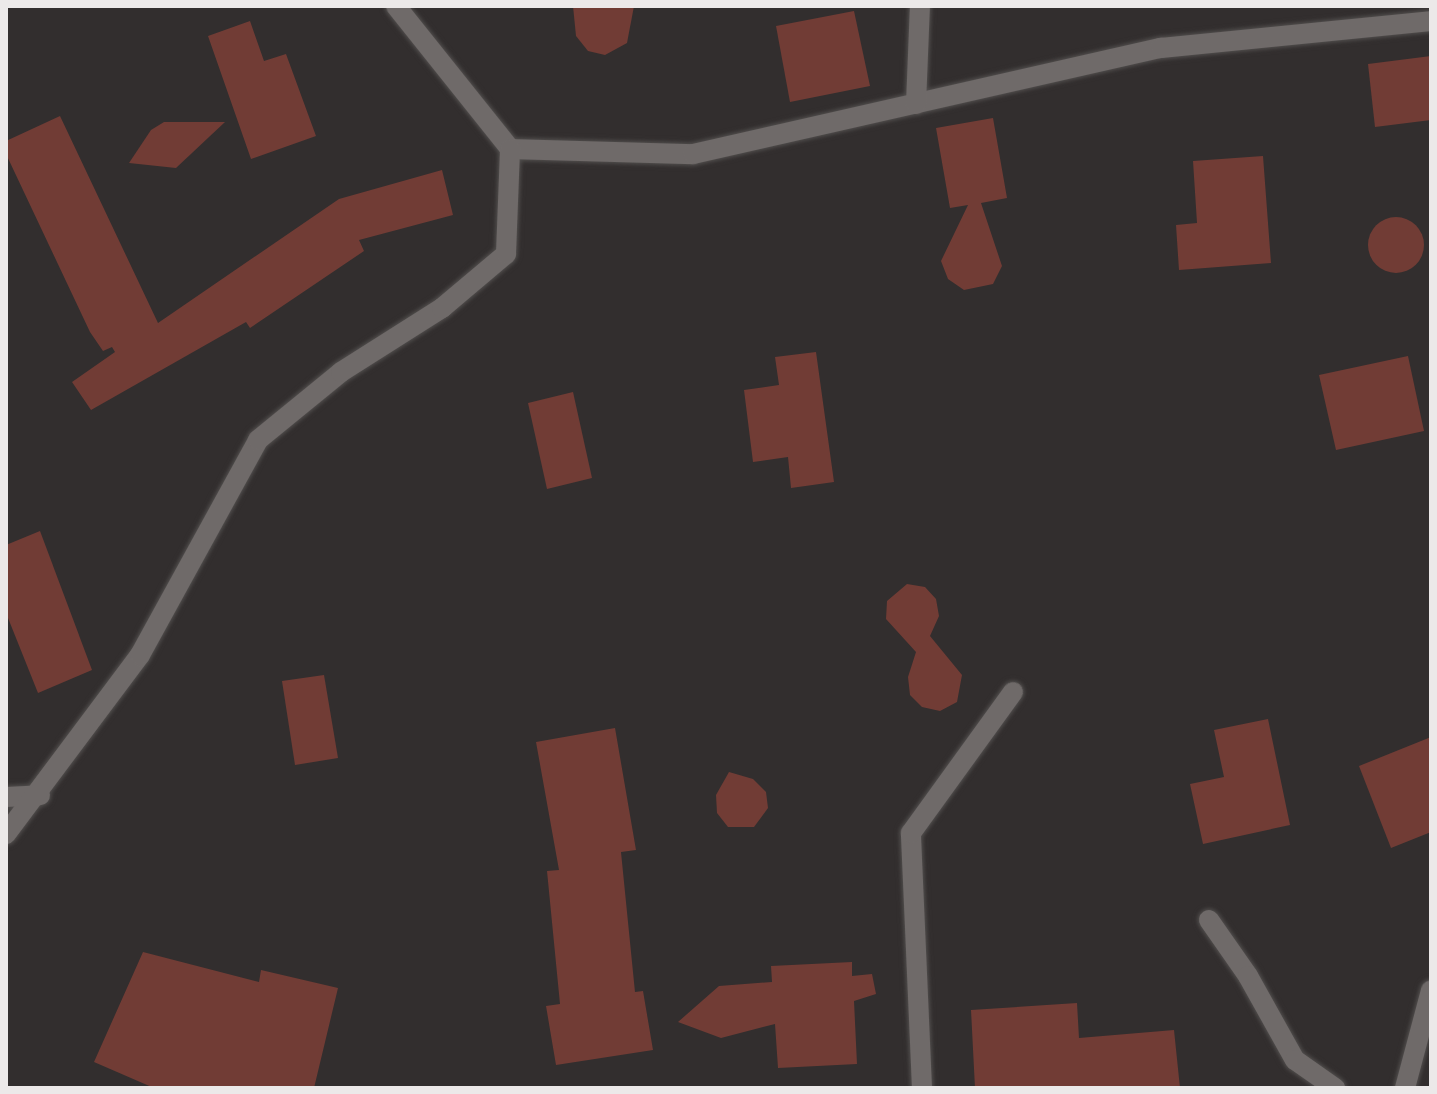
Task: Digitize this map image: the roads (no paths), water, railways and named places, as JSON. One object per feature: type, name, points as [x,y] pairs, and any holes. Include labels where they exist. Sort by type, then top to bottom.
[{"type":"street","points":[[6,834],[40,795],[140,655],[258,440],[341,372],[442,308],[506,254],[510,149],[396,6]]},
{"type":"street","points":[[916,104],[920,6]]},
{"type":"street","points":[[510,149],[693,154],[1161,48],[1431,21]]},
{"type":"street","points":[[922,1088],[911,833],[1013,692]]},
{"type":"street","points":[[6,797],[40,795]]},
{"type":"street","points":[[1209,920],[1248,976],[1295,1060],[1335,1088]]},
{"type":"street","points":[[1405,1088],[1431,990]]}]
